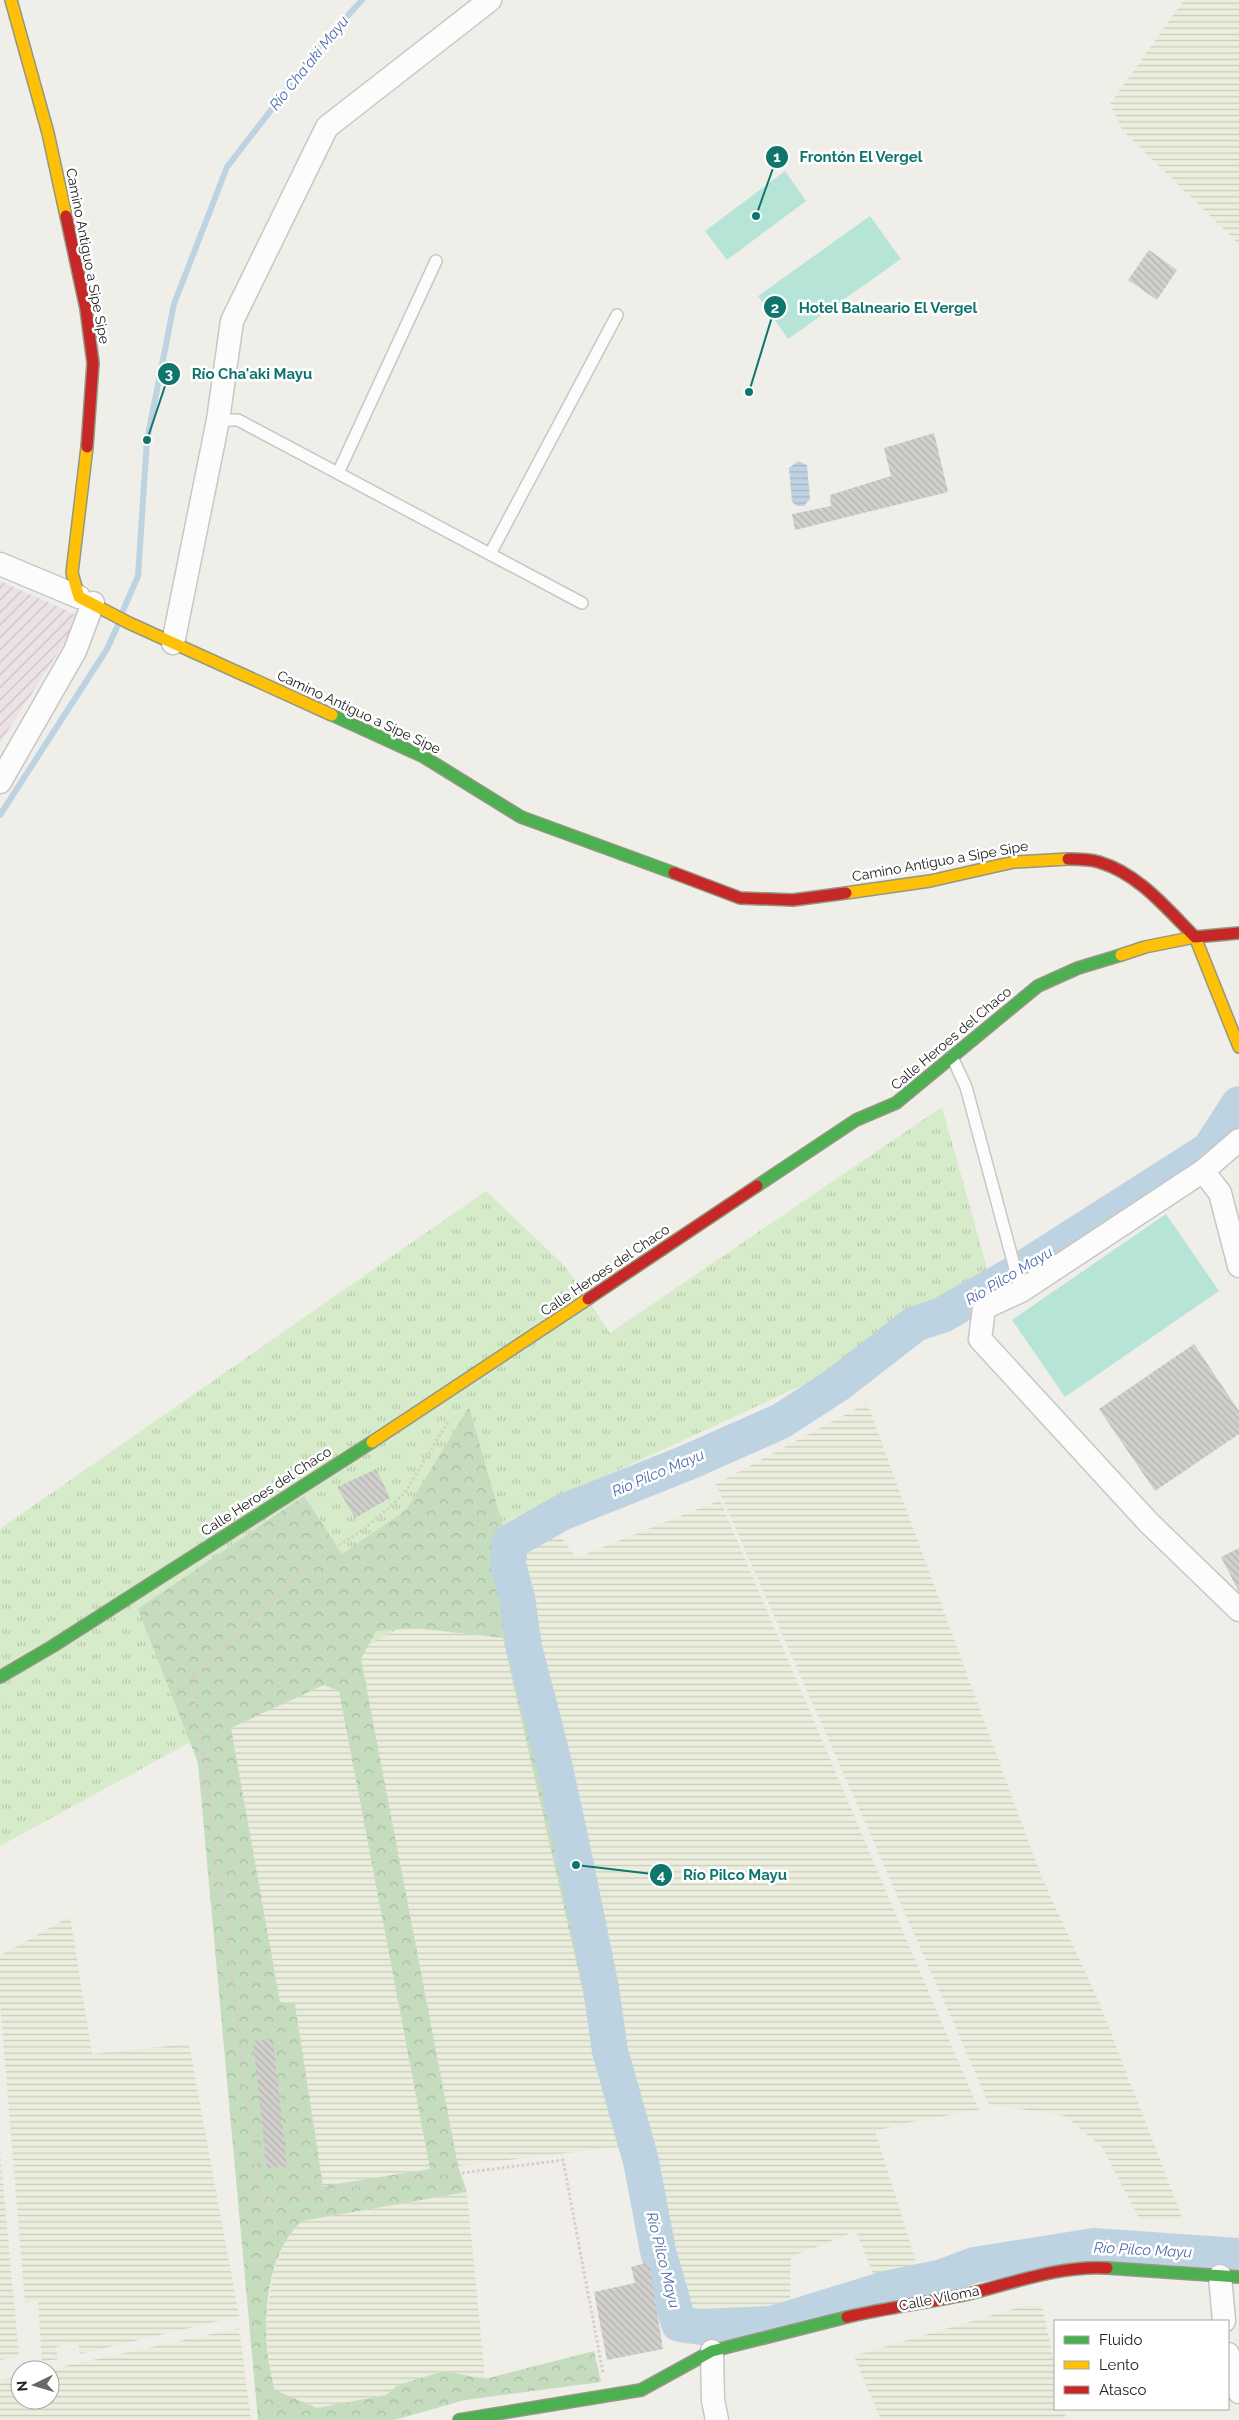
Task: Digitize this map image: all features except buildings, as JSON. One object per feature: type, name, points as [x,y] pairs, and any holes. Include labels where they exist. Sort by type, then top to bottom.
[{"type":"street","name":"Camino Antiguo a Sipe Sipe","points":[[11,0],[48,133],[86,309],[93,363],[88,437],[72,573],[91,602],[129,623],[424,757],[522,817],[740,898],[793,900],[930,881],[1014,862],[1059,858],[1097,860],[1127,874],[1157,898],[1195,937]]},
{"type":"street","points":[[174,643],[218,420],[232,321],[327,127],[490,0]]},
{"type":"street","points":[[0,564],[91,602],[75,651],[0,782]]},
{"type":"street","name":"Calle Heroes del Chaco","points":[[0,1677],[61,1641],[420,1410],[856,1120],[896,1103],[1038,986],[1078,968],[1145,947],[1195,937],[1239,933]]},
{"type":"street","points":[[1195,937],[1239,1047]]},
{"type":"street","points":[[1239,1140],[1202,1171],[1021,1291],[984,1308],[980,1339],[1149,1523],[1239,1610]]},
{"type":"street","points":[[1202,1171],[1220,1193],[1239,1266]]},
{"type":"street","name":"Calle Viloma","points":[[459,2420],[641,2390],[712,2351],[888,2308],[962,2295],[1045,2275],[1094,2267],[1230,2276]]},
{"type":"street","points":[[1224,2320],[1230,2276]]},
{"type":"street","points":[[712,2351],[714,2400],[717,2420]]},
{"type":"street","points":[[1229,2357],[1239,2392]]},
{"type":"lane","points":[[338,473],[436,261]]},
{"type":"lane","points":[[490,554],[617,315]]},
{"type":"lane","points":[[218,420],[238,420],[582,603]]},
{"type":"lane","points":[[952,1057],[966,1087],[1021,1291]]},
{"type":"path","points":[[450,1420],[404,1494],[367,1527],[310,1564],[194,1676],[260,2199],[563,2160],[607,2396]]},
{"type":"shaded area","points":[[0,581],[81,617],[0,743]]},
{"type":"green space","points":[[1184,0],[1239,0],[1239,244],[1123,131],[1110,104]]},
{"type":"green space","points":[[785,171],[806,201],[727,260],[705,231]]},
{"type":"green space","points":[[870,216],[901,259],[788,339],[758,296]]},
{"type":"green space","points":[[942,1107],[992,1286],[805,1384],[512,1519],[480,1584],[0,1846],[0,1529],[486,1191],[566,1267],[610,1333]]},
{"type":"green space","points":[[1166,1214],[1219,1291],[1065,1397],[1012,1320]]},
{"type":"green space","points":[[867,1403],[1042,1878],[1099,2002],[1183,2219],[1140,2220],[1102,2147],[1065,2116],[989,2104],[716,1484]]},
{"type":"green space","points":[[469,1407],[502,1523],[517,1598],[524,1647],[553,1759],[601,1988],[610,2051],[641,2161],[618,2147],[503,1638],[415,1628],[376,1631],[361,1659],[458,2166],[467,2192],[302,2221],[288,2237],[278,2256],[271,2278],[266,2325],[270,2370],[275,2390],[317,2408],[386,2395],[398,2385],[444,2371],[485,2379],[594,2351],[601,2382],[465,2400],[394,2420],[258,2420],[198,1763],[138,1609],[304,1496],[342,1554],[406,1510]],"holes":[[[324,1685],[339,1691],[430,2169],[323,2186],[295,2004],[280,2002],[231,1728]]]},
{"type":"green space","points":[[720,1500],[979,2110],[920,2120],[875,2131],[917,2265],[876,2281],[856,2231],[791,2257],[790,2305],[701,2327],[679,2324],[658,2251],[641,2161],[610,2051],[601,1988],[576,1865],[553,1759],[524,1647],[517,1598],[508,1564],[558,1533],[576,1558]]},
{"type":"green space","points":[[415,1628],[503,1638],[618,2147],[458,2166],[360,1659],[376,1631]]},
{"type":"green space","points":[[324,1685],[339,1690],[430,2169],[323,2187],[295,2005],[280,2003],[231,1728]]},
{"type":"green space","points":[[70,1916],[92,2054],[189,2044],[239,2316],[80,2354],[78,2342],[56,2347],[58,2359],[42,2360],[38,2301],[25,2303],[0,2002],[0,1956]]},
{"type":"green space","points":[[0,2151],[19,2356],[0,2360]]},
{"type":"green space","points":[[467,2192],[485,2379],[444,2371],[398,2385],[386,2395],[317,2408],[275,2390],[269,2369],[266,2323],[273,2273],[288,2233],[302,2221]]},
{"type":"green space","points":[[1030,2304],[1043,2309],[1054,2363],[1054,2410],[1064,2410],[1066,2420],[881,2420],[854,2356]]},
{"type":"green space","points":[[239,2328],[251,2420],[0,2420],[0,2380],[10,2378],[10,2410],[60,2410],[60,2367]]},
{"type":"water","points":[[798,461],[807,465],[810,499],[804,506],[797,506],[792,502],[789,468]]},
{"type":"waterway","name":"Río Cha'aki Mayu","points":[[122,613],[138,576],[147,440],[174,304],[227,167],[322,44],[362,0]]},
{"type":"waterway","name":"Río Cha'aki Mayu","points":[[0,815],[107,649],[118,625]]},
{"type":"waterway","name":"Río Pilco Mayu","points":[[1239,1104],[1209,1150],[1016,1273],[942,1315],[915,1324],[838,1384],[781,1421],[691,1461],[561,1513],[510,1542],[508,1564],[517,1598],[524,1647],[553,1759],[576,1865],[601,1988],[610,2051],[641,2161],[658,2251],[679,2324],[701,2327],[772,2324],[889,2288],[942,2277],[974,2265],[1094,2246],[1239,2256]]},
{"type":"traffic: fast","points":[[332,715],[424,757],[521,817],[674,873]]},
{"type":"traffic: fast","points":[[757,1186],[856,1120],[896,1103],[1038,986],[1078,968],[1121,955]]},
{"type":"traffic: fast","points":[[0,1677],[53,1646],[372,1442]]},
{"type":"traffic: fast","points":[[1107,2268],[1239,2277]]},
{"type":"traffic: fast","points":[[459,2420],[641,2390],[712,2351],[847,2317]]},
{"type":"traffic: slow","points":[[11,0],[48,133],[66,216]]},
{"type":"traffic: slow","points":[[87,447],[72,573],[79,597],[129,623],[332,715]]},
{"type":"traffic: slow","points":[[846,893],[930,881],[1014,862],[1068,859]]},
{"type":"traffic: slow","points":[[1121,955],[1145,947],[1195,937],[1239,1047]]},
{"type":"traffic: slow","points":[[372,1442],[588,1299]]},
{"type":"traffic: jam","points":[[66,216],[86,309],[93,363],[87,447]]},
{"type":"traffic: jam","points":[[1068,859],[1099,862],[1127,875],[1151,893],[1195,937],[1239,933]]},
{"type":"traffic: jam","points":[[674,873],[740,898],[793,900],[846,893]]},
{"type":"traffic: jam","points":[[588,1299],[757,1186]]},
{"type":"traffic: jam","points":[[847,2317],[964,2295],[1053,2272],[1071,2269],[1107,2268]]},
{"type":"place","name":"Frontón El Vergel","points":[[756,216]]},
{"type":"place","name":"Hotel Balneario El Vergel","points":[[749,392]]},
{"type":"place","name":"Río Cha'aki Mayu","points":[[147,440]]},
{"type":"place","name":"Río Pilco Mayu","points":[[576,1865]]}]
